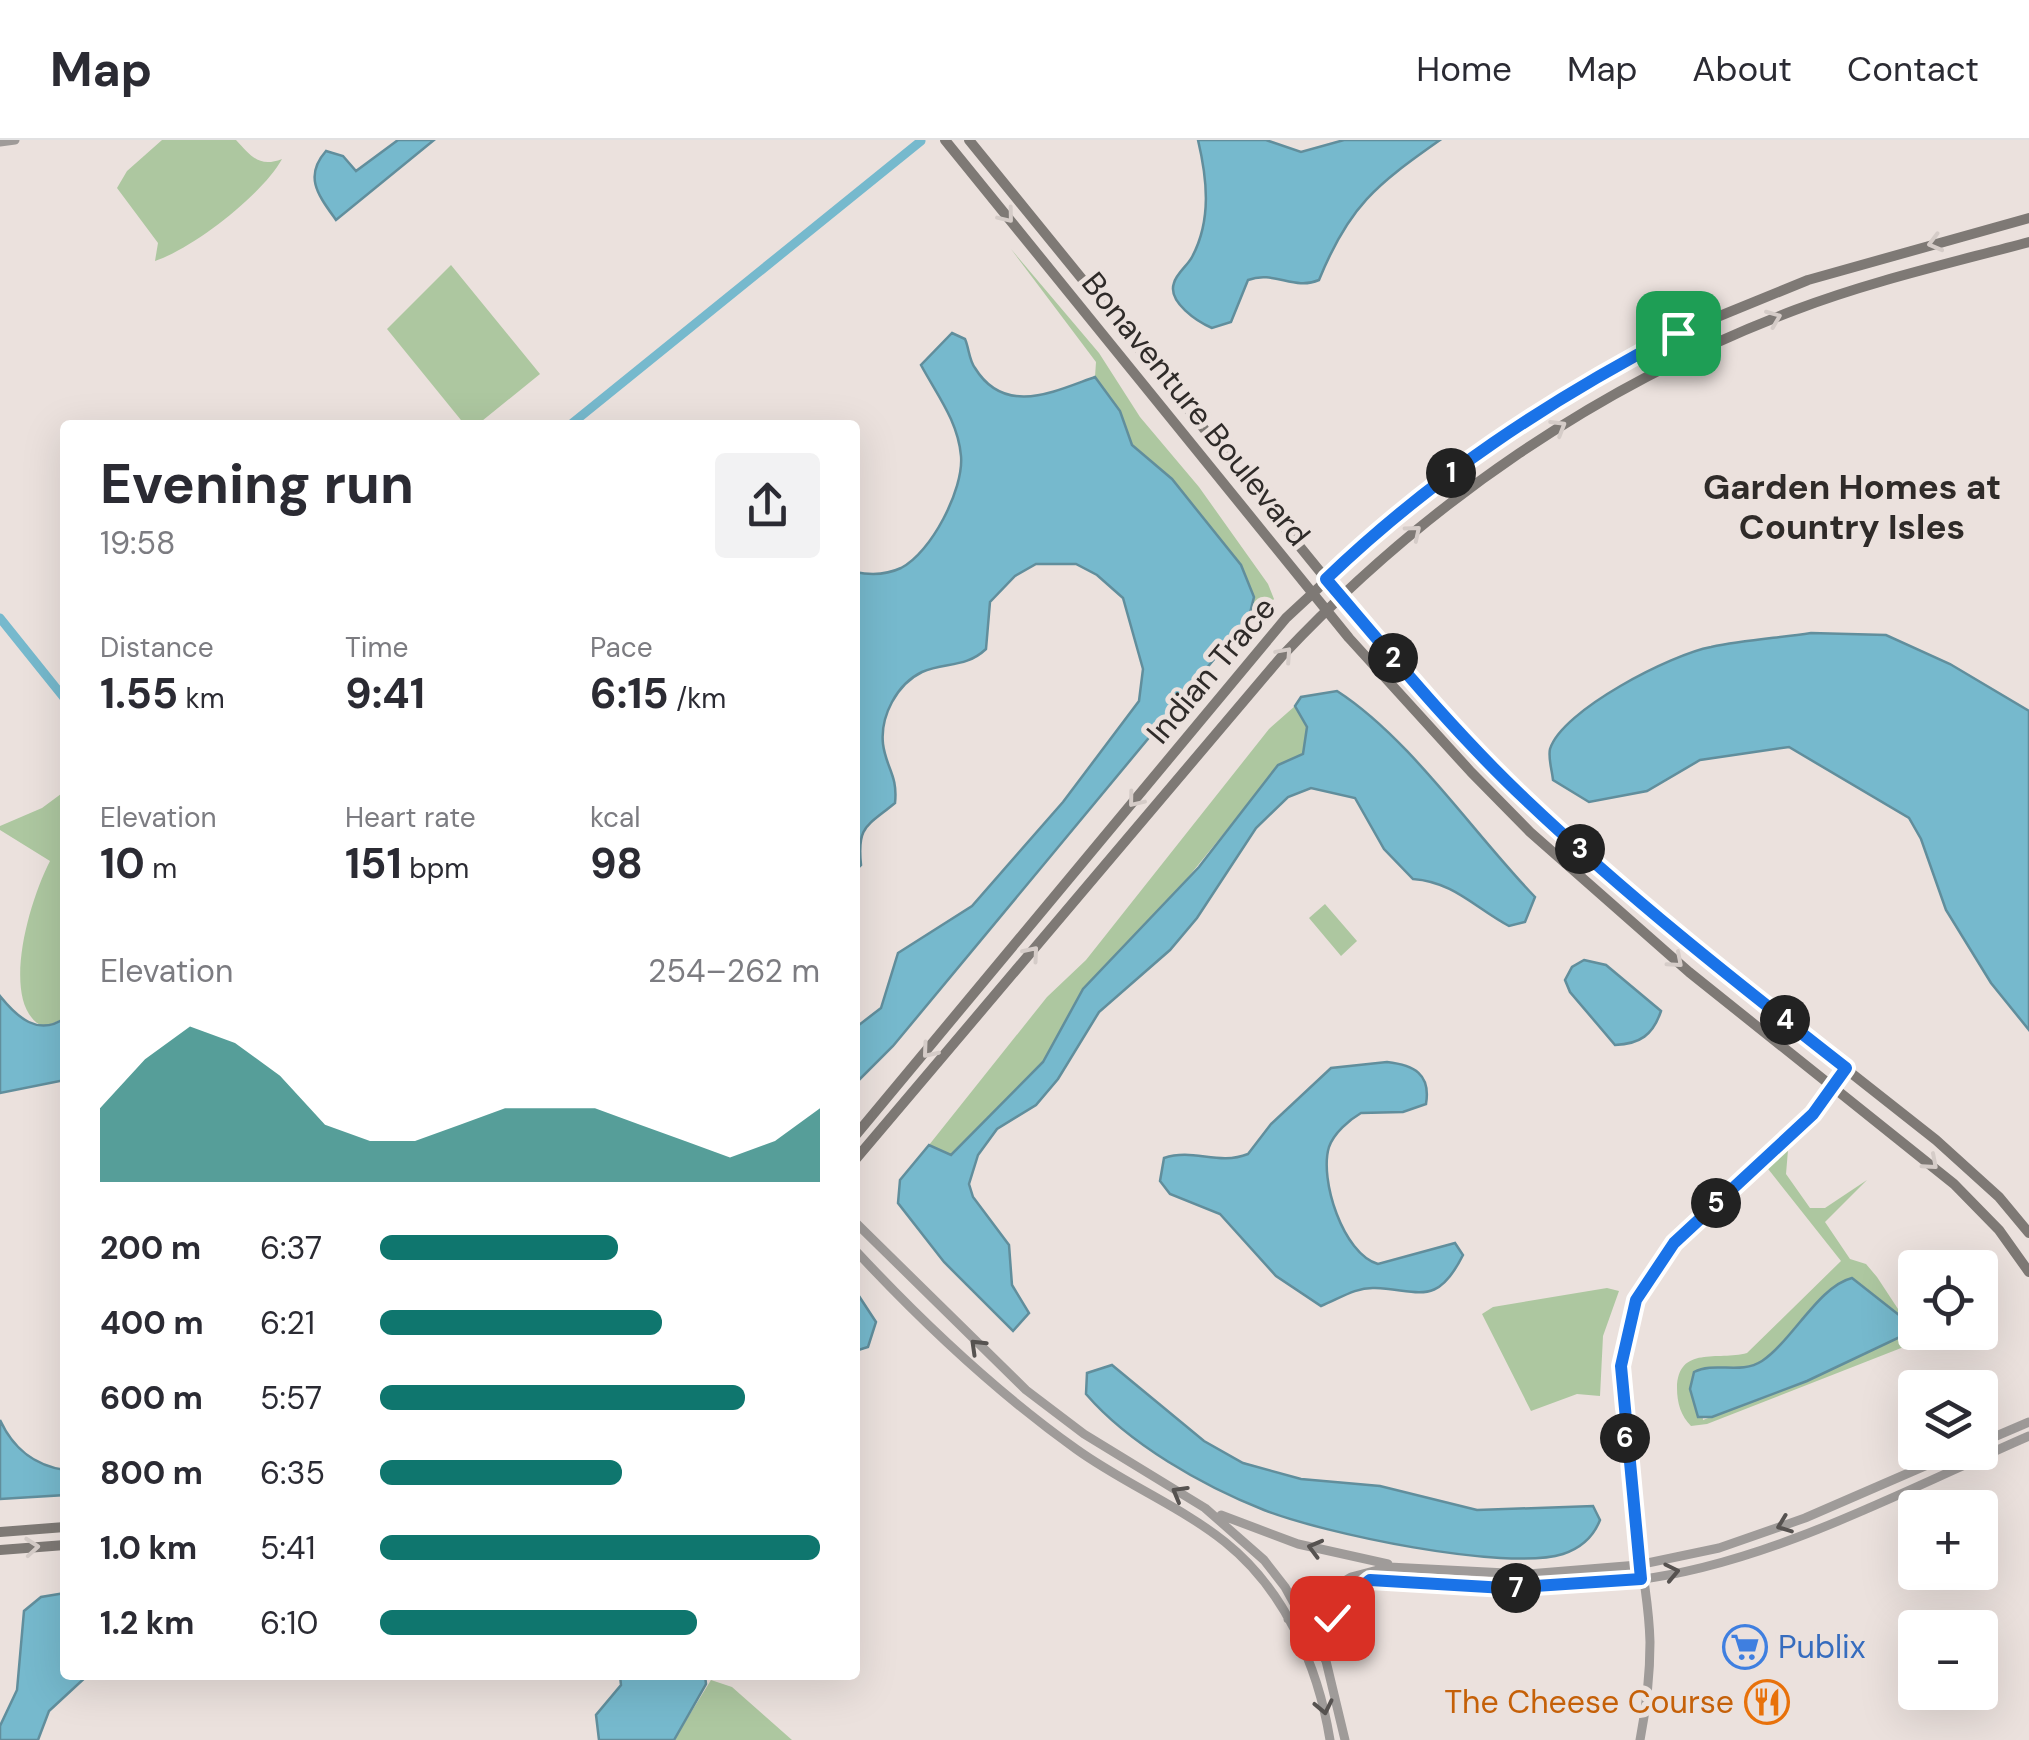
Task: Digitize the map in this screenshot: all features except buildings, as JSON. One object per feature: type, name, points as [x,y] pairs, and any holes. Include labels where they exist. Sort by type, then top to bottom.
[{"type":"main road","name":"Bonaventure Boulevard","points":[[945,140],[1312,593],[1414,711],[1530,832],[1688,972],[1836,1085],[1954,1184],[1999,1230],[2029,1272]]},
{"type":"main road","name":"Bonaventure Boulevard","points":[[969,140],[1340,596],[1429,699],[1523,797],[1690,946],[1936,1140],[1998,1196],[2029,1233]]},
{"type":"main road","name":"Indian Trace","points":[[860,1130],[1248,662],[1326,579],[1409,504],[1519,422],[1678,333],[1808,280],[2029,218]]},
{"type":"main road","name":"Indian Trace","points":[[860,1154],[1326,610],[1462,492],[1525,447],[1674,361],[1797,309],[2029,242]]},
{"type":"main road","points":[[0,1532],[60,1527]]},
{"type":"main road","points":[[0,1550],[60,1544]]},
{"type":"street","points":[[0,142],[14,140]]},
{"type":"street","points":[[1640,1740],[1650,1643],[1624,1425],[1622,1354],[1636,1300],[1674,1243],[1813,1114],[1846,1068]]},
{"type":"street","points":[[860,1227],[1026,1390],[1084,1434],[1205,1508],[1264,1560],[1300,1612],[1326,1661],[1345,1740]]},
{"type":"street","points":[[860,1255],[898,1296],[1032,1415],[1077,1450],[1224,1541],[1253,1568],[1288,1618],[1316,1674],[1330,1740]]},
{"type":"street","points":[[1998,1435],[2029,1422]]},
{"type":"street","points":[[1288,1618],[1370,1580],[1505,1588],[1641,1579],[1755,1551],[2029,1436]]},
{"type":"street","points":[[1300,1612],[1351,1578],[1389,1567],[1528,1574],[1638,1565],[1756,1536],[1914,1470]]},
{"type":"street","points":[[1205,1508],[1298,1544],[1411,1567]]},
{"type":"street","points":[[1326,1661],[1332,1618],[1340,1604],[1370,1580]]},
{"type":"green space","points":[[162,140],[236,140],[261,161],[282,159],[226,219],[188,245],[155,261],[158,243],[117,188],[127,171]]},
{"type":"green space","points":[[1011,249],[1099,353],[1140,417],[1199,487],[1268,584],[1274,599],[1257,618],[1240,628],[1249,617],[1172,479],[1132,445],[1120,411],[1095,377],[1096,362]]},
{"type":"green space","points":[[451,265],[540,374],[483,420],[461,420],[387,329]]},
{"type":"green space","points":[[1295,706],[1308,727],[1304,754],[1287,765],[1233,822],[1164,907],[1083,989],[1043,1062],[950,1156],[929,1145],[1047,997],[1086,960],[1269,729]]},
{"type":"green space","points":[[60,795],[60,1020],[44,1027],[31,1016],[23,1000],[20,979],[26,929],[50,861],[0,830],[0,826],[42,808]]},
{"type":"green space","points":[[1325,904],[1357,941],[1341,956],[1309,918]]},
{"type":"green space","points":[[1788,1150],[1786,1174],[1810,1208],[1825,1208],[1867,1180],[1825,1222],[1850,1259],[1866,1264],[1877,1277],[1898,1314],[1852,1278],[1826,1297],[1768,1357],[1747,1367],[1699,1369],[1703,1420],[1807,1381],[1898,1332],[1898,1349],[1707,1424],[1691,1426],[1678,1399],[1679,1374],[1684,1366],[1702,1357],[1747,1353],[1841,1261],[1765,1165],[1779,1151]]},
{"type":"green space","points":[[1607,1288],[1619,1291],[1603,1336],[1600,1396],[1577,1394],[1531,1411],[1482,1314],[1493,1307]]},
{"type":"green space","points":[[711,1680],[732,1687],[792,1740],[674,1740]]},
{"type":"water","points":[[398,140],[434,140],[336,220],[316,186],[319,160],[326,151],[343,156],[356,171]]},
{"type":"water","points":[[1198,140],[1266,140],[1301,152],[1344,140],[1440,140],[1398,170],[1367,199],[1342,233],[1319,280],[1248,280],[1231,322],[1212,328],[1185,310],[1173,290],[1203,228],[1205,184]]},
{"type":"water","points":[[952,333],[965,339],[975,368],[1001,392],[1031,396],[1095,377],[1120,411],[1132,445],[1172,479],[1241,565],[1254,597],[1249,617],[893,1046],[860,1079],[860,1024],[881,1008],[898,953],[972,906],[1063,802],[1139,701],[1143,669],[1123,598],[1097,575],[1076,564],[1036,564],[1015,576],[990,602],[986,649],[971,659],[913,677],[892,702],[884,723],[883,744],[895,785],[895,803],[870,823],[862,835],[860,866],[860,573],[901,568],[923,549],[943,519],[961,470],[956,431],[921,365]]},
{"type":"water","points":[[1811,633],[1886,635],[1950,664],[2029,711],[2029,1030],[1991,983],[1946,910],[1921,839],[1909,818],[1789,747],[1700,760],[1647,791],[1589,802],[1553,780],[1550,749],[1559,734],[1596,701],[1620,686],[1671,660],[1711,647]]},
{"type":"water","points":[[1337,691],[1415,760],[1535,897],[1525,922],[1509,926],[1452,890],[1413,879],[1384,849],[1355,798],[1311,788],[1288,797],[1256,828],[1197,918],[1170,950],[1099,1012],[1058,1079],[1036,1105],[997,1129],[978,1155],[969,1184],[973,1197],[1009,1245],[1012,1285],[1029,1313],[1013,1331],[944,1262],[898,1203],[900,1180],[929,1145],[951,1155],[1043,1062],[1083,989],[1199,867],[1278,765],[1303,754],[1307,727],[1295,706],[1301,697]]},
{"type":"water","points":[[1584,960],[1606,965],[1661,1011],[1644,1037],[1615,1045],[1570,992],[1565,980],[1572,967]]},
{"type":"water","points":[[0,996],[29,1022],[46,1026],[60,1020],[60,1081],[0,1093]]},
{"type":"water","points":[[1387,1062],[1413,1069],[1423,1078],[1426,1104],[1403,1112],[1361,1113],[1342,1127],[1329,1147],[1331,1195],[1354,1246],[1378,1264],[1455,1243],[1463,1255],[1436,1289],[1416,1292],[1368,1288],[1321,1306],[1276,1276],[1220,1214],[1170,1194],[1160,1181],[1164,1158],[1248,1154],[1271,1124],[1331,1068]]},
{"type":"water","points":[[1852,1278],[1898,1314],[1898,1338],[1807,1381],[1712,1417],[1698,1417],[1690,1389],[1694,1372],[1745,1367],[1762,1361],[1840,1283]]},
{"type":"water","points":[[860,1298],[876,1322],[868,1347],[860,1349]]},
{"type":"water","points":[[1112,1365],[1204,1441],[1243,1463],[1301,1479],[1380,1486],[1477,1510],[1593,1506],[1600,1520],[1586,1542],[1563,1554],[1500,1558],[1369,1539],[1291,1519],[1192,1476],[1123,1430],[1086,1394],[1087,1373]]},
{"type":"water","points":[[0,1420],[25,1454],[60,1469],[60,1495],[0,1499]]},
{"type":"water","points":[[60,1594],[60,1680],[83,1680],[49,1711],[38,1740],[0,1740],[0,1726],[17,1690],[24,1611],[41,1597]]},
{"type":"water","points":[[620,1680],[706,1680],[706,1684],[674,1740],[599,1740],[596,1715],[621,1685]]},
{"type":"waterway","points":[[576,420],[921,141]]},
{"type":"waterway","points":[[0,618],[60,693]]},
{"type":"place","name":"Publix","points":[[1745,1647]]},
{"type":"place","name":"The Cheese Course","points":[[1767,1702]]},
{"type":"district","name":"Garden Homes at Country Isles","points":[[1852,507]]},
{"type":"route","points":[[1332,1618],[1340,1604],[1370,1580],[1505,1588],[1641,1579],[1621,1366],[1628,1320],[1636,1300],[1644,1282],[1674,1243],[1813,1114],[1846,1068],[1690,946],[1523,797],[1429,699],[1326,579],[1409,504],[1519,422],[1678,333]]}]
